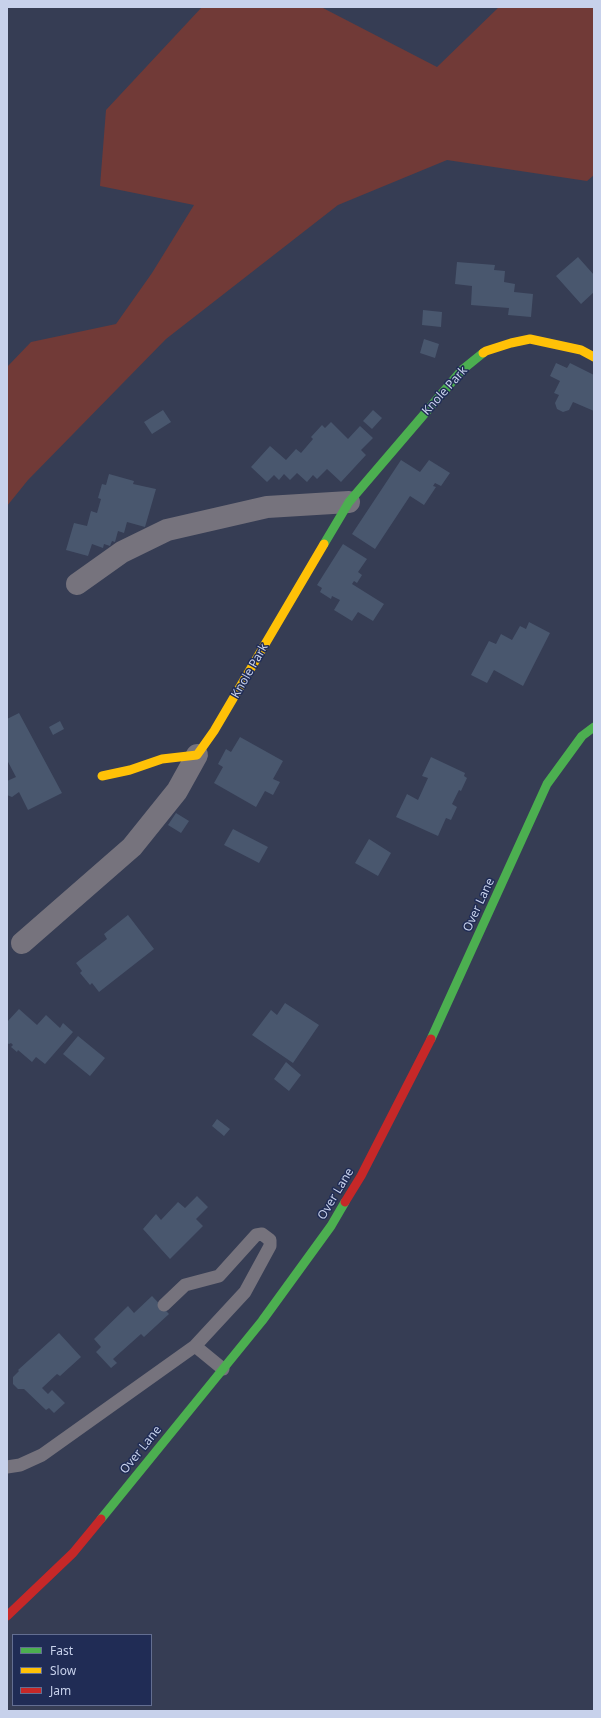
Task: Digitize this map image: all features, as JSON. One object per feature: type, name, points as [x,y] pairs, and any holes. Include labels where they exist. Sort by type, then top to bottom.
[{"type":"street","name":"Knole Park","points":[[197,755],[214,731],[349,502],[462,370],[486,351],[530,339],[581,350],[594,357]]},
{"type":"street","points":[[77,584],[122,552],[167,530],[267,508],[349,502]]},
{"type":"street","name":"Over Lane","points":[[7,1616],[73,1553],[262,1321],[332,1226],[361,1176],[421,1061],[547,784],[582,736],[594,726]]},
{"type":"street","points":[[102,776],[130,770],[162,759],[197,755]]},
{"type":"street","points":[[22,943],[132,847],[177,791],[197,755]]},
{"type":"lane","points":[[7,1467],[20,1465],[42,1455],[195,1346],[245,1292],[270,1246],[270,1240],[262,1234],[256,1235],[218,1276],[185,1285],[164,1305]]},
{"type":"lane","points":[[195,1346],[223,1369]]},
{"type":"shaded area","points":[[202,7],[321,7],[437,67],[499,7],[594,7],[594,175],[587,181],[447,160],[338,205],[166,339],[28,480],[7,506],[7,367],[31,342],[116,324],[152,273],[194,205],[100,186],[106,110]]},
{"type":"building","points":[[578,257],[594,275],[594,292],[581,304],[556,276]]},
{"type":"building","points":[[457,262],[495,265],[494,270],[505,271],[504,282],[515,284],[514,292],[533,294],[531,317],[508,315],[509,308],[471,305],[472,286],[455,284]]},
{"type":"building","points":[[423,310],[442,312],[441,327],[422,325]]},
{"type":"building","points":[[424,339],[439,344],[435,358],[420,353]]},
{"type":"building","points":[[556,363],[567,368],[570,363],[594,375],[594,411],[573,402],[569,410],[563,412],[557,409],[555,403],[559,395],[554,393],[560,381],[550,376]]},
{"type":"building","points":[[163,410],[171,422],[152,434],[144,422]]},
{"type":"building","points":[[373,410],[382,418],[372,429],[363,421]]},
{"type":"building","points":[[331,422],[348,439],[360,426],[373,438],[361,450],[366,455],[341,482],[327,469],[317,479],[313,475],[307,482],[297,473],[290,480],[284,474],[279,480],[274,475],[267,482],[251,467],[270,446],[286,460],[296,449],[301,453],[313,439],[311,437],[322,425],[325,428]]},
{"type":"building","points":[[401,460],[420,472],[429,460],[450,473],[441,486],[435,483],[433,486],[436,487],[424,505],[410,496],[375,549],[352,534]]},
{"type":"building","points":[[109,474],[134,481],[133,484],[156,489],[145,527],[127,522],[124,533],[118,531],[115,542],[112,541],[110,546],[104,544],[103,548],[92,544],[88,556],[66,550],[74,523],[87,526],[91,511],[97,513],[101,499],[98,498],[102,484],[106,485]]},
{"type":"building","points":[[343,544],[367,559],[358,572],[362,575],[357,583],[354,581],[352,584],[384,604],[373,621],[358,612],[352,621],[334,610],[340,600],[332,596],[331,599],[320,592],[322,588],[317,585]]},
{"type":"building","points":[[529,622],[550,633],[523,686],[494,670],[487,683],[471,675],[489,641],[496,644],[501,634],[512,640],[520,626],[526,629]]},
{"type":"building","points":[[19,713],[62,793],[28,810],[19,792],[12,797],[7,795],[7,781],[16,777],[7,760],[7,719]]},
{"type":"building","points":[[60,721],[64,729],[53,735],[49,727]]},
{"type":"building","points":[[240,737],[283,761],[273,779],[280,782],[273,795],[265,791],[256,807],[214,783],[223,767],[218,764],[226,749],[231,752]]},
{"type":"building","points":[[431,757],[465,773],[464,776],[467,778],[461,791],[459,790],[452,804],[457,807],[451,820],[446,818],[438,836],[396,817],[407,794],[418,800],[428,778],[422,776]]},
{"type":"building","points":[[176,813],[189,821],[181,833],[168,825]]},
{"type":"building","points":[[233,829],[268,847],[259,863],[224,845]]},
{"type":"building","points":[[369,839],[391,853],[378,876],[355,863]]},
{"type":"building","points":[[128,915],[154,949],[99,992],[92,983],[90,985],[80,973],[82,971],[76,963],[107,939],[104,934]]},
{"type":"building","points":[[285,1003],[319,1025],[293,1063],[252,1035],[271,1010],[277,1015]]},
{"type":"building","points":[[19,1009],[37,1025],[46,1015],[60,1028],[63,1023],[73,1032],[45,1064],[36,1057],[32,1062],[18,1050],[17,1052],[11,1047],[13,1045],[11,1043],[7,1043],[7,1022]]},
{"type":"building","points":[[78,1036],[105,1058],[90,1076],[63,1054]]},
{"type":"building","points":[[286,1062],[301,1075],[289,1091],[274,1079]]},
{"type":"building","points":[[217,1119],[230,1129],[224,1136],[212,1126]]},
{"type":"building","points":[[197,1196],[208,1207],[196,1219],[203,1226],[170,1259],[143,1229],[156,1214],[161,1220],[178,1202],[185,1208]]},
{"type":"building","points":[[152,1296],[169,1314],[144,1337],[141,1334],[113,1359],[117,1363],[111,1368],[96,1352],[101,1347],[94,1339],[128,1306],[134,1313]]},
{"type":"building","points":[[59,1333],[81,1357],[60,1376],[57,1374],[42,1388],[48,1394],[52,1390],[65,1403],[54,1413],[49,1408],[46,1410],[24,1389],[18,1389],[13,1384],[13,1377],[19,1371],[18,1370]]},
{"type":"traffic: fast","points":[[324,544],[349,502],[462,370],[483,353]]},
{"type":"traffic: fast","points":[[431,1039],[547,784],[582,736],[594,727]]},
{"type":"traffic: fast","points":[[101,1519],[262,1321],[331,1226],[345,1202]]},
{"type":"traffic: slow","points":[[483,353],[511,343],[530,339],[581,350],[594,357]]},
{"type":"traffic: slow","points":[[102,776],[130,770],[162,759],[197,755],[214,731],[324,544]]},
{"type":"traffic: jam","points":[[345,1202],[361,1176],[431,1039]]},
{"type":"traffic: jam","points":[[7,1616],[73,1553],[101,1519]]}]
